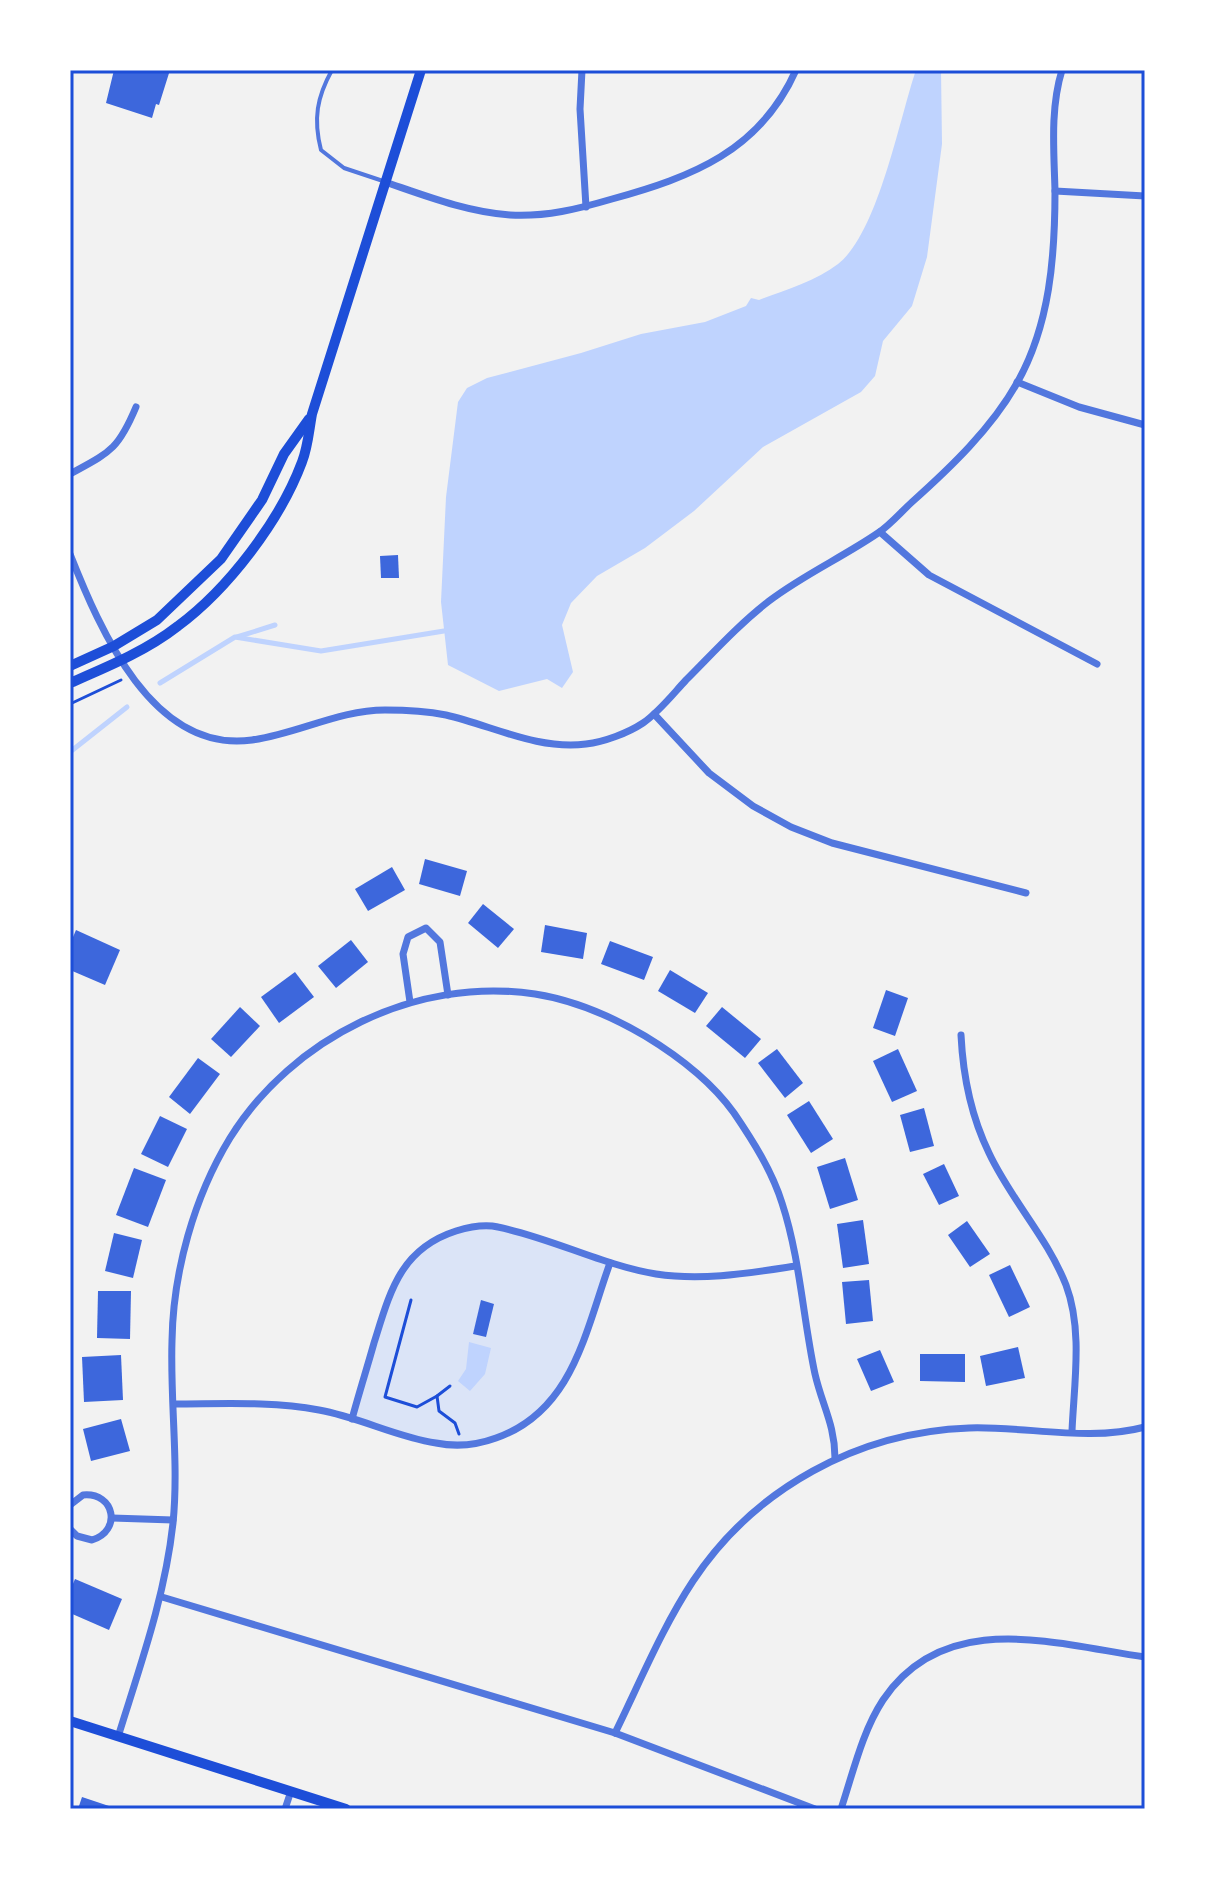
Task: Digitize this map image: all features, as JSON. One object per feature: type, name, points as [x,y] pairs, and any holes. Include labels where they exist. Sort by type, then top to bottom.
[{"type":"main road","points":[[70,683],[123,660],[176,628],[197,611],[252,549],[284,499],[303,461],[312,414],[421,70]]},
{"type":"main road","points":[[70,666],[114,646],[157,620],[221,559],[262,500],[284,454],[312,414]]},
{"type":"main road","points":[[70,1721],[291,1791],[323,1806],[346,1809]]},
{"type":"street","points":[[582,70],[580,109],[586,207]]},
{"type":"street","points":[[385,182],[481,211],[511,215],[545,214],[586,207],[694,173],[717,160],[742,142],[769,113],[796,70]]},
{"type":"street","points":[[70,554],[97,619],[132,674],[161,712],[182,728],[205,737],[250,741],[329,719],[380,710],[444,715],[552,745],[589,744],[626,732],[654,714],[731,634],[768,602],[808,573],[880,532],[940,477],[992,419],[1017,382],[1037,338],[1050,287],[1055,191],[1054,126],[1062,70]]},
{"type":"street","points":[[1055,191],[1145,196]]},
{"type":"street","points":[[1017,382],[1079,407],[1145,425]]},
{"type":"street","points":[[70,474],[115,447],[124,436],[136,407]]},
{"type":"street","points":[[880,532],[929,575],[1097,664]]},
{"type":"street","points":[[654,714],[709,773],[753,806],[791,827],[832,843],[1026,893]]},
{"type":"street","points":[[410,1002],[403,954],[408,937],[426,928],[440,942],[448,995]]},
{"type":"street","points":[[118,1737],[162,1597],[173,1520],[172,1341],[175,1300],[183,1258],[208,1180],[249,1111],[296,1063],[352,1025],[410,1002],[448,995],[501,992],[534,994],[566,1001],[621,1022],[670,1051],[703,1079],[732,1111],[766,1164],[783,1204],[817,1380],[835,1435],[835,1458]]},
{"type":"street","points":[[961,1035],[966,1085],[988,1153],[1045,1241],[1066,1287],[1074,1318],[1072,1431]]},
{"type":"street","points":[[352,1419],[392,1286],[409,1260],[428,1243],[463,1229],[495,1226],[610,1263],[682,1277],[716,1277],[796,1266]]},
{"type":"street","points":[[174,1404],[270,1403],[321,1410],[416,1439],[459,1446],[485,1442],[533,1420],[552,1402],[572,1369],[610,1263]]},
{"type":"street","points":[[615,1733],[659,1641],[693,1582],[725,1540],[776,1495],[835,1458],[895,1437],[933,1431],[998,1428],[1072,1431],[1145,1427]]},
{"type":"street","points":[[70,1505],[83,1495],[97,1496],[108,1505],[112,1518],[106,1533],[92,1540],[77,1536],[70,1529]]},
{"type":"street","points":[[112,1518],[173,1520]]},
{"type":"street","points":[[162,1597],[615,1733],[815,1809]]},
{"type":"street","points":[[841,1809],[868,1728],[882,1701],[896,1683],[934,1654],[972,1641],[1015,1638],[1145,1657]]},
{"type":"street","points":[[285,1809],[291,1791]]},
{"type":"lane","points":[[332,70],[321,91],[316,112],[321,150],[344,168],[385,182]]},
{"type":"path","points":[[70,704],[132,674]]},
{"type":"path","points":[[411,1300],[385,1397],[417,1407],[450,1386]]},
{"type":"path","points":[[437,1396],[439,1411],[455,1423],[459,1434]]},
{"type":"shaded area","points":[[495,1226],[610,1263],[572,1369],[533,1420],[485,1442],[437,1444],[352,1419],[383,1314],[409,1264],[426,1246],[447,1234]]},
{"type":"water","points":[[916,70],[941,70],[942,144],[927,257],[912,306],[883,341],[875,376],[861,392],[763,447],[694,511],[645,548],[597,576],[571,603],[562,625],[573,672],[562,688],[547,679],[499,691],[448,665],[441,602],[446,497],[458,402],[467,388],[487,378],[641,334],[705,322],[746,306],[751,298],[759,300],[810,280],[838,264],[865,228],[876,202]]},
{"type":"water","points":[[469,1342],[491,1348],[485,1374],[470,1391],[458,1381],[466,1369]]},
{"type":"building","points":[[114,70],[170,70],[152,118],[106,103]]},
{"type":"building","points":[[398,555],[399,578],[381,578],[380,556]]},
{"type":"building","points":[[425,859],[467,871],[460,896],[419,884]]},
{"type":"building","points":[[392,867],[405,890],[368,911],[355,889]]},
{"type":"building","points":[[483,904],[514,929],[498,948],[468,923]]},
{"type":"building","points":[[545,925],[587,933],[583,959],[541,952]]},
{"type":"building","points":[[76,930],[120,950],[105,985],[70,970],[70,944]]},
{"type":"building","points":[[351,940],[368,962],[336,988],[318,966]]},
{"type":"building","points":[[610,941],[653,957],[644,980],[601,964]]},
{"type":"building","points":[[670,970],[708,993],[695,1013],[658,991]]},
{"type":"building","points":[[295,972],[314,997],[279,1023],[261,997]]},
{"type":"building","points":[[886,990],[908,998],[895,1036],[873,1028]]},
{"type":"building","points":[[240,1007],[260,1026],[231,1057],[211,1039]]},
{"type":"building","points":[[722,1007],[761,1039],[745,1058],[706,1026]]},
{"type":"building","points":[[777,1049],[803,1083],[785,1098],[758,1063]]},
{"type":"building","points":[[898,1049],[917,1091],[892,1102],[873,1061]]},
{"type":"building","points":[[198,1058],[220,1074],[190,1114],[169,1097]]},
{"type":"building","points":[[809,1101],[833,1139],[811,1153],[787,1115]]},
{"type":"building","points":[[924,1108],[934,1146],[910,1152],[900,1115]]},
{"type":"building","points":[[160,1116],[187,1129],[168,1167],[141,1154]]},
{"type":"building","points":[[845,1158],[858,1200],[830,1209],[817,1167]]},
{"type":"building","points":[[944,1164],[959,1196],[939,1205],[923,1174]]},
{"type":"building","points":[[134,1168],[166,1180],[148,1227],[116,1215]]},
{"type":"building","points":[[863,1220],[869,1264],[843,1268],[837,1224]]},
{"type":"building","points":[[967,1221],[990,1254],[970,1267],[948,1235]]},
{"type":"building","points":[[114,1233],[142,1240],[133,1278],[105,1271]]},
{"type":"building","points":[[1010,1265],[1030,1307],[1009,1317],[989,1275]]},
{"type":"building","points":[[869,1280],[873,1321],[846,1324],[842,1282]]},
{"type":"building","points":[[98,1291],[131,1291],[130,1339],[97,1338]]},
{"type":"building","points":[[481,1300],[494,1304],[486,1337],[473,1334]]},
{"type":"building","points":[[1018,1347],[1025,1378],[986,1386],[980,1356]]},
{"type":"building","points":[[880,1350],[894,1382],[871,1391],[857,1359]]},
{"type":"building","points":[[920,1354],[965,1354],[965,1382],[920,1381]]},
{"type":"building","points":[[121,1355],[123,1400],[84,1402],[82,1357]]},
{"type":"building","points":[[121,1419],[130,1451],[91,1461],[83,1429]]},
{"type":"building","points":[[75,1579],[122,1599],[109,1630],[70,1613],[70,1591]]},
{"type":"building","points":[[82,1797],[109,1806],[108,1809],[78,1809]]},
{"type":"waterway","points":[[237,637],[275,625]]},
{"type":"waterway","points":[[160,683],[235,637],[321,651],[444,631]]},
{"type":"waterway","points":[[70,752],[127,707]]}]
